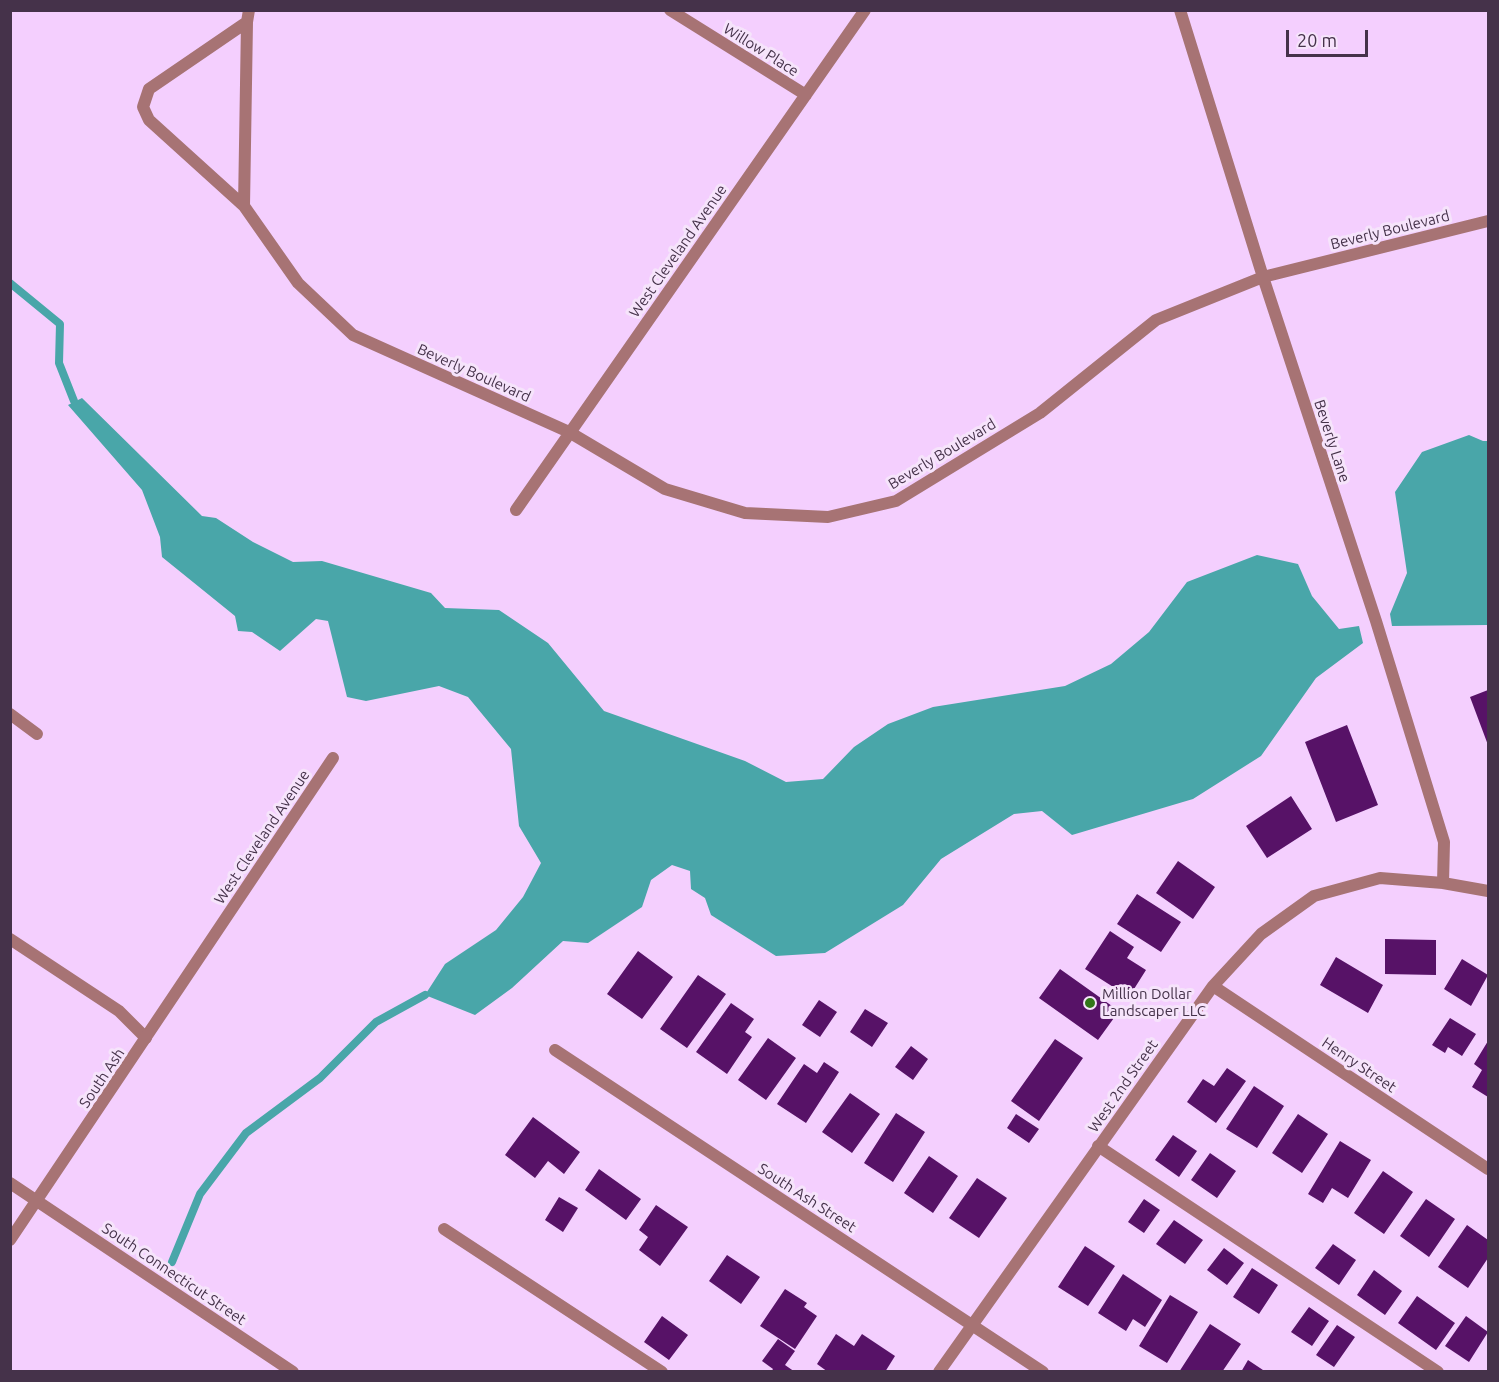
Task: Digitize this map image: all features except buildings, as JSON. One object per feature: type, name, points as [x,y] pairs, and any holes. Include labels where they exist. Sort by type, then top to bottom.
[{"type":"street","name":"Willow Place","points":[[670,10],[806,95]]},
{"type":"street","name":"West Cleveland Avenue","points":[[516,510],[865,10]]},
{"type":"street","name":"Beverly Lane","points":[[1180,10],[1263,277],[1376,621],[1444,842],[1443,883]]},
{"type":"street","name":"Beverly Boulevard","points":[[248,16],[149,89],[143,107],[148,120],[244,206],[298,283],[353,335],[569,432],[665,489],[745,513],[828,517],[896,501],[1040,413],[1156,320],[1263,277],[1488,221]]},
{"type":"street","name":"Beverly Boulevard","points":[[244,206],[248,16]]},
{"type":"street","points":[[10,714],[37,734]]},
{"type":"street","name":"West Cleveland Avenue","points":[[217,932],[333,758]]},
{"type":"street","name":"West 2nd Street","points":[[939,1371],[1213,986],[1261,934],[1314,896],[1380,878],[1443,883],[1488,891]]},
{"type":"street","name":"South Ash","points":[[10,1239],[217,932]]},
{"type":"street","points":[[10,939],[119,1011],[146,1038]]},
{"type":"street","name":"Henry Street","points":[[1213,986],[1488,1169]]},
{"type":"street","name":"South Ash Street","points":[[555,1050],[1043,1371]]},
{"type":"street","points":[[1098,1146],[1438,1371]]},
{"type":"street","name":"South Connecticut Street","points":[[10,1182],[293,1371]]},
{"type":"street","points":[[444,1229],[662,1371]]},
{"type":"shaded area","points":[[82,398],[202,516],[216,518],[253,542],[293,562],[322,561],[431,593],[445,608],[499,610],[548,643],[604,711],[745,761],[786,782],[823,779],[854,747],[888,724],[933,707],[1065,686],[1111,664],[1149,632],[1187,582],[1257,555],[1298,564],[1312,596],[1339,629],[1359,626],[1363,643],[1316,678],[1261,756],[1193,799],[1072,835],[1042,811],[1014,814],[941,859],[903,905],[825,953],[776,956],[711,915],[705,898],[691,889],[690,871],[672,865],[651,880],[642,907],[588,943],[563,941],[512,988],[475,1015],[425,995],[445,964],[496,930],[523,897],[541,863],[519,826],[511,749],[468,697],[439,686],[366,701],[347,697],[328,621],[316,619],[280,651],[252,632],[238,631],[235,616],[162,557],[160,537],[142,490],[68,405]]},
{"type":"shaded area","points":[[1469,435],[1488,441],[1488,625],[1392,626],[1390,614],[1407,573],[1395,492],[1422,452]]},
{"type":"waterway","points":[[10,283],[60,324],[59,363],[74,401]]},
{"type":"waterway","points":[[172,1262],[200,1194],[246,1133],[320,1078],[376,1022],[425,995]]},
{"type":"place","name":"Million Dollar Landscaper LLC","points":[[1090,1003]]}]
